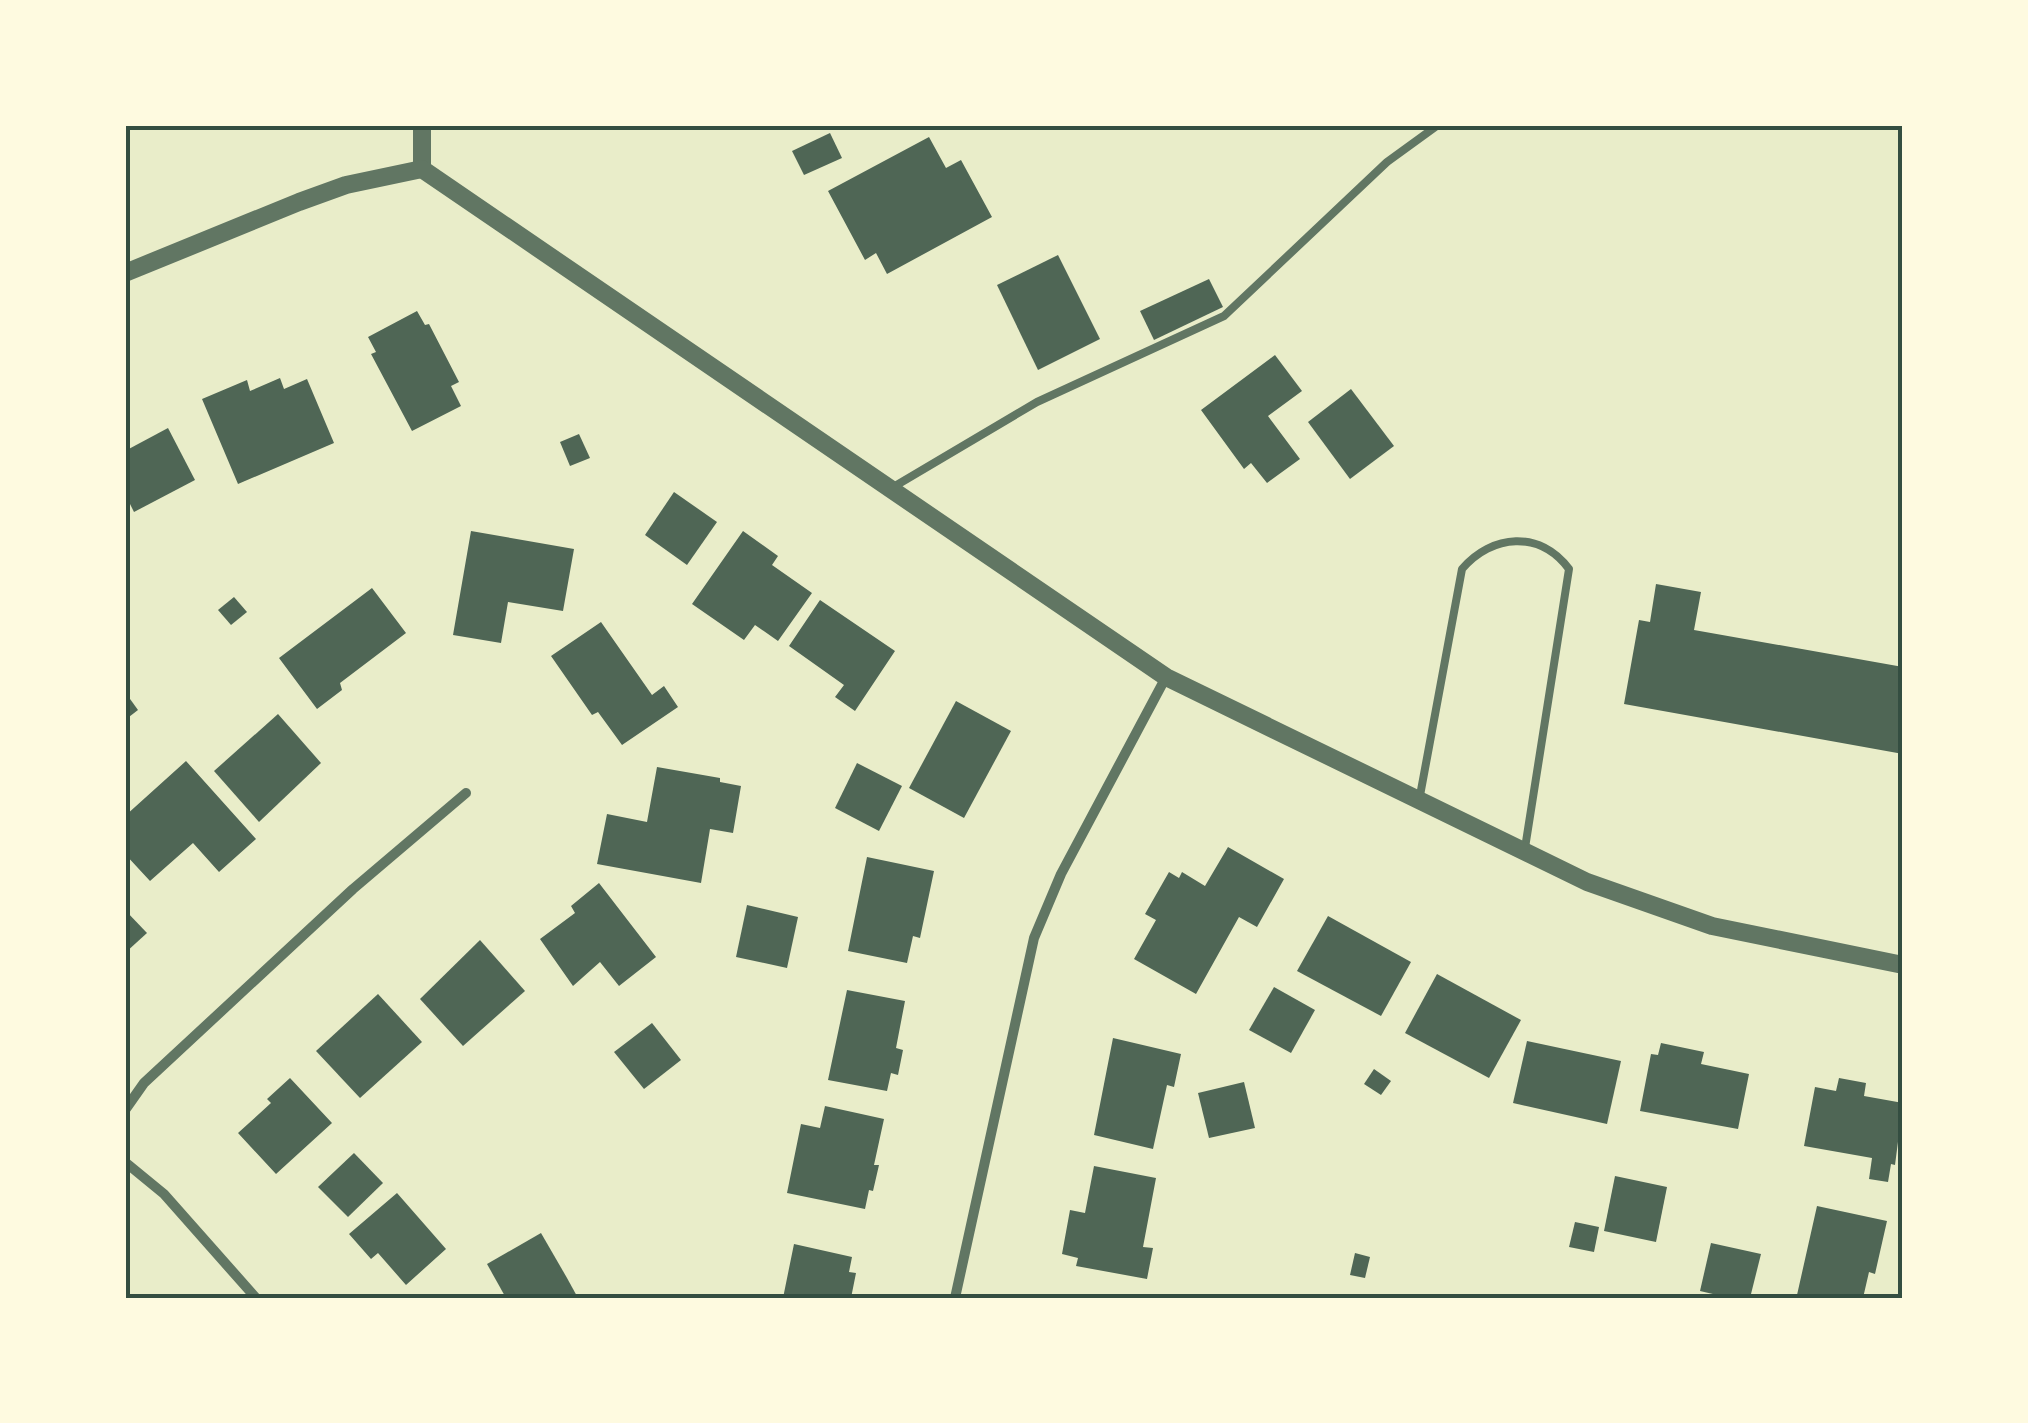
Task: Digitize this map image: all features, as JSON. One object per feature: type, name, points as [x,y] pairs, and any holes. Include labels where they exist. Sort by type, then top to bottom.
[{"type":"street","points":[[422,125],[422,170]]},
{"type":"street","points":[[125,273],[346,185],[422,170],[1166,677],[1588,882],[1712,926],[1903,965]]},
{"type":"street","points":[[955,1298],[1034,938],[1061,874],[1166,677]]},
{"type":"street","points":[[125,1110],[158,1070],[353,889],[466,793]]},
{"type":"street","points":[[125,1162],[164,1194],[256,1298]]},
{"type":"lane","points":[[890,488],[1037,402],[1224,316],[1387,162],[1438,125]]},
{"type":"lane","points":[[1419,801],[1462,569],[1475,554],[1491,545],[1511,540],[1538,544],[1558,554],[1570,569],[1524,852]]},
{"type":"building","points":[[830,133],[842,158],[804,175],[792,151]]},
{"type":"building","points":[[929,137],[946,168],[961,160],[992,217],[887,274],[876,253],[865,260],[828,191]]},
{"type":"building","points":[[1058,255],[1100,339],[1038,370],[997,285]]},
{"type":"building","points":[[1209,279],[1223,307],[1154,340],[1140,311]]},
{"type":"building","points":[[417,311],[425,325],[429,324],[459,382],[451,386],[461,406],[412,431],[371,354],[376,352],[368,337]]},
{"type":"building","points":[[1275,355],[1302,391],[1268,416],[1300,459],[1267,483],[1251,463],[1244,469],[1201,410]]},
{"type":"building","points":[[280,378],[284,389],[307,379],[334,443],[238,484],[202,399],[247,380],[250,391]]},
{"type":"building","points":[[1351,389],[1394,446],[1350,479],[1308,422]]},
{"type":"building","points":[[168,428],[195,480],[134,512],[125,494],[125,451]]},
{"type":"building","points":[[579,434],[590,458],[570,466],[560,442]]},
{"type":"building","points":[[674,492],[717,522],[687,565],[645,535]]},
{"type":"building","points":[[471,531],[574,549],[563,611],[508,602],[501,643],[453,635]]},
{"type":"building","points":[[743,531],[778,556],[772,565],[812,593],[778,641],[755,625],[744,640],[692,604]]},
{"type":"building","points":[[1656,584],[1701,592],[1694,630],[1903,667],[1903,754],[1624,704],[1639,620],[1650,622]]},
{"type":"building","points":[[372,588],[406,633],[340,683],[342,690],[317,709],[279,658]]},
{"type":"building","points":[[234,597],[247,612],[231,625],[218,610]]},
{"type":"building","points":[[820,600],[895,651],[855,711],[835,697],[844,685],[789,646]]},
{"type":"building","points":[[601,622],[652,695],[664,686],[678,707],[622,745],[598,712],[592,715],[551,656]]},
{"type":"building","points":[[125,692],[138,710],[125,720]]},
{"type":"building","points":[[956,701],[1011,731],[964,818],[909,788]]},
{"type":"building","points":[[278,714],[321,763],[259,822],[214,771]]},
{"type":"building","points":[[186,761],[256,839],[219,872],[193,843],[150,881],[125,854],[125,816]]},
{"type":"building","points":[[857,763],[902,786],[879,831],[835,808]]},
{"type":"building","points":[[657,767],[720,778],[720,782],[741,786],[733,833],[710,829],[701,883],[597,864],[607,814],[647,822]]},
{"type":"building","points":[[1228,847],[1284,879],[1257,927],[1239,917],[1196,994],[1134,959],[1156,920],[1145,914],[1169,872],[1179,878],[1182,872],[1205,886]]},
{"type":"building","points":[[867,857],[934,871],[920,938],[913,936],[907,963],[848,951]]},
{"type":"building","points":[[599,883],[656,957],[619,986],[600,962],[573,986],[540,939],[575,913],[571,906]]},
{"type":"building","points":[[747,905],[798,917],[787,968],[736,957]]},
{"type":"building","points":[[125,910],[147,933],[125,953]]},
{"type":"building","points":[[1328,916],[1411,962],[1381,1016],[1297,971]]},
{"type":"building","points":[[480,940],[525,991],[463,1046],[420,999]]},
{"type":"building","points":[[1437,974],[1521,1020],[1489,1078],[1405,1033]]},
{"type":"building","points":[[1274,987],[1315,1010],[1291,1053],[1249,1030]]},
{"type":"building","points":[[847,990],[905,1001],[896,1048],[903,1050],[898,1075],[891,1073],[887,1091],[828,1080]]},
{"type":"building","points":[[378,994],[422,1042],[360,1098],[316,1051]]},
{"type":"building","points":[[652,1023],[681,1060],[644,1089],[614,1052]]},
{"type":"building","points":[[1113,1038],[1181,1054],[1174,1087],[1167,1085],[1153,1149],[1094,1135]]},
{"type":"building","points":[[1527,1041],[1621,1061],[1607,1124],[1513,1103]]},
{"type":"building","points":[[1661,1043],[1704,1052],[1701,1064],[1749,1074],[1738,1129],[1640,1111],[1651,1054],[1658,1055]]},
{"type":"building","points":[[1374,1069],[1391,1081],[1381,1095],[1364,1084]]},
{"type":"building","points":[[290,1078],[332,1123],[276,1174],[238,1133],[271,1103],[267,1099]]},
{"type":"building","points":[[1839,1078],[1866,1083],[1864,1096],[1903,1103],[1895,1165],[1891,1164],[1888,1182],[1869,1179],[1872,1158],[1804,1146],[1815,1087],[1836,1091]]},
{"type":"building","points":[[1244,1082],[1255,1128],[1209,1138],[1198,1093]]},
{"type":"building","points":[[825,1106],[884,1119],[874,1165],[879,1165],[865,1209],[787,1193],[801,1124],[820,1128]]},
{"type":"building","points":[[354,1153],[383,1183],[348,1217],[318,1187]]},
{"type":"building","points":[[1094,1166],[1156,1178],[1143,1247],[1153,1248],[1147,1279],[1076,1266],[1078,1258],[1062,1254],[1070,1210],[1085,1213]]},
{"type":"building","points":[[1615,1176],[1667,1187],[1656,1242],[1604,1231]]},
{"type":"building","points":[[397,1193],[446,1249],[406,1285],[378,1253],[371,1259],[349,1234]]},
{"type":"building","points":[[1817,1206],[1887,1221],[1875,1274],[1869,1272],[1863,1298],[1797,1295]]},
{"type":"building","points":[[1575,1222],[1599,1227],[1594,1252],[1569,1247]]},
{"type":"building","points":[[541,1233],[578,1298],[506,1298],[487,1264]]},
{"type":"building","points":[[1711,1243],[1761,1254],[1750,1298],[1700,1291]]},
{"type":"building","points":[[794,1244],[852,1257],[849,1272],[856,1273],[851,1298],[783,1298]]},
{"type":"building","points":[[1355,1253],[1370,1257],[1365,1278],[1350,1275]]}]
